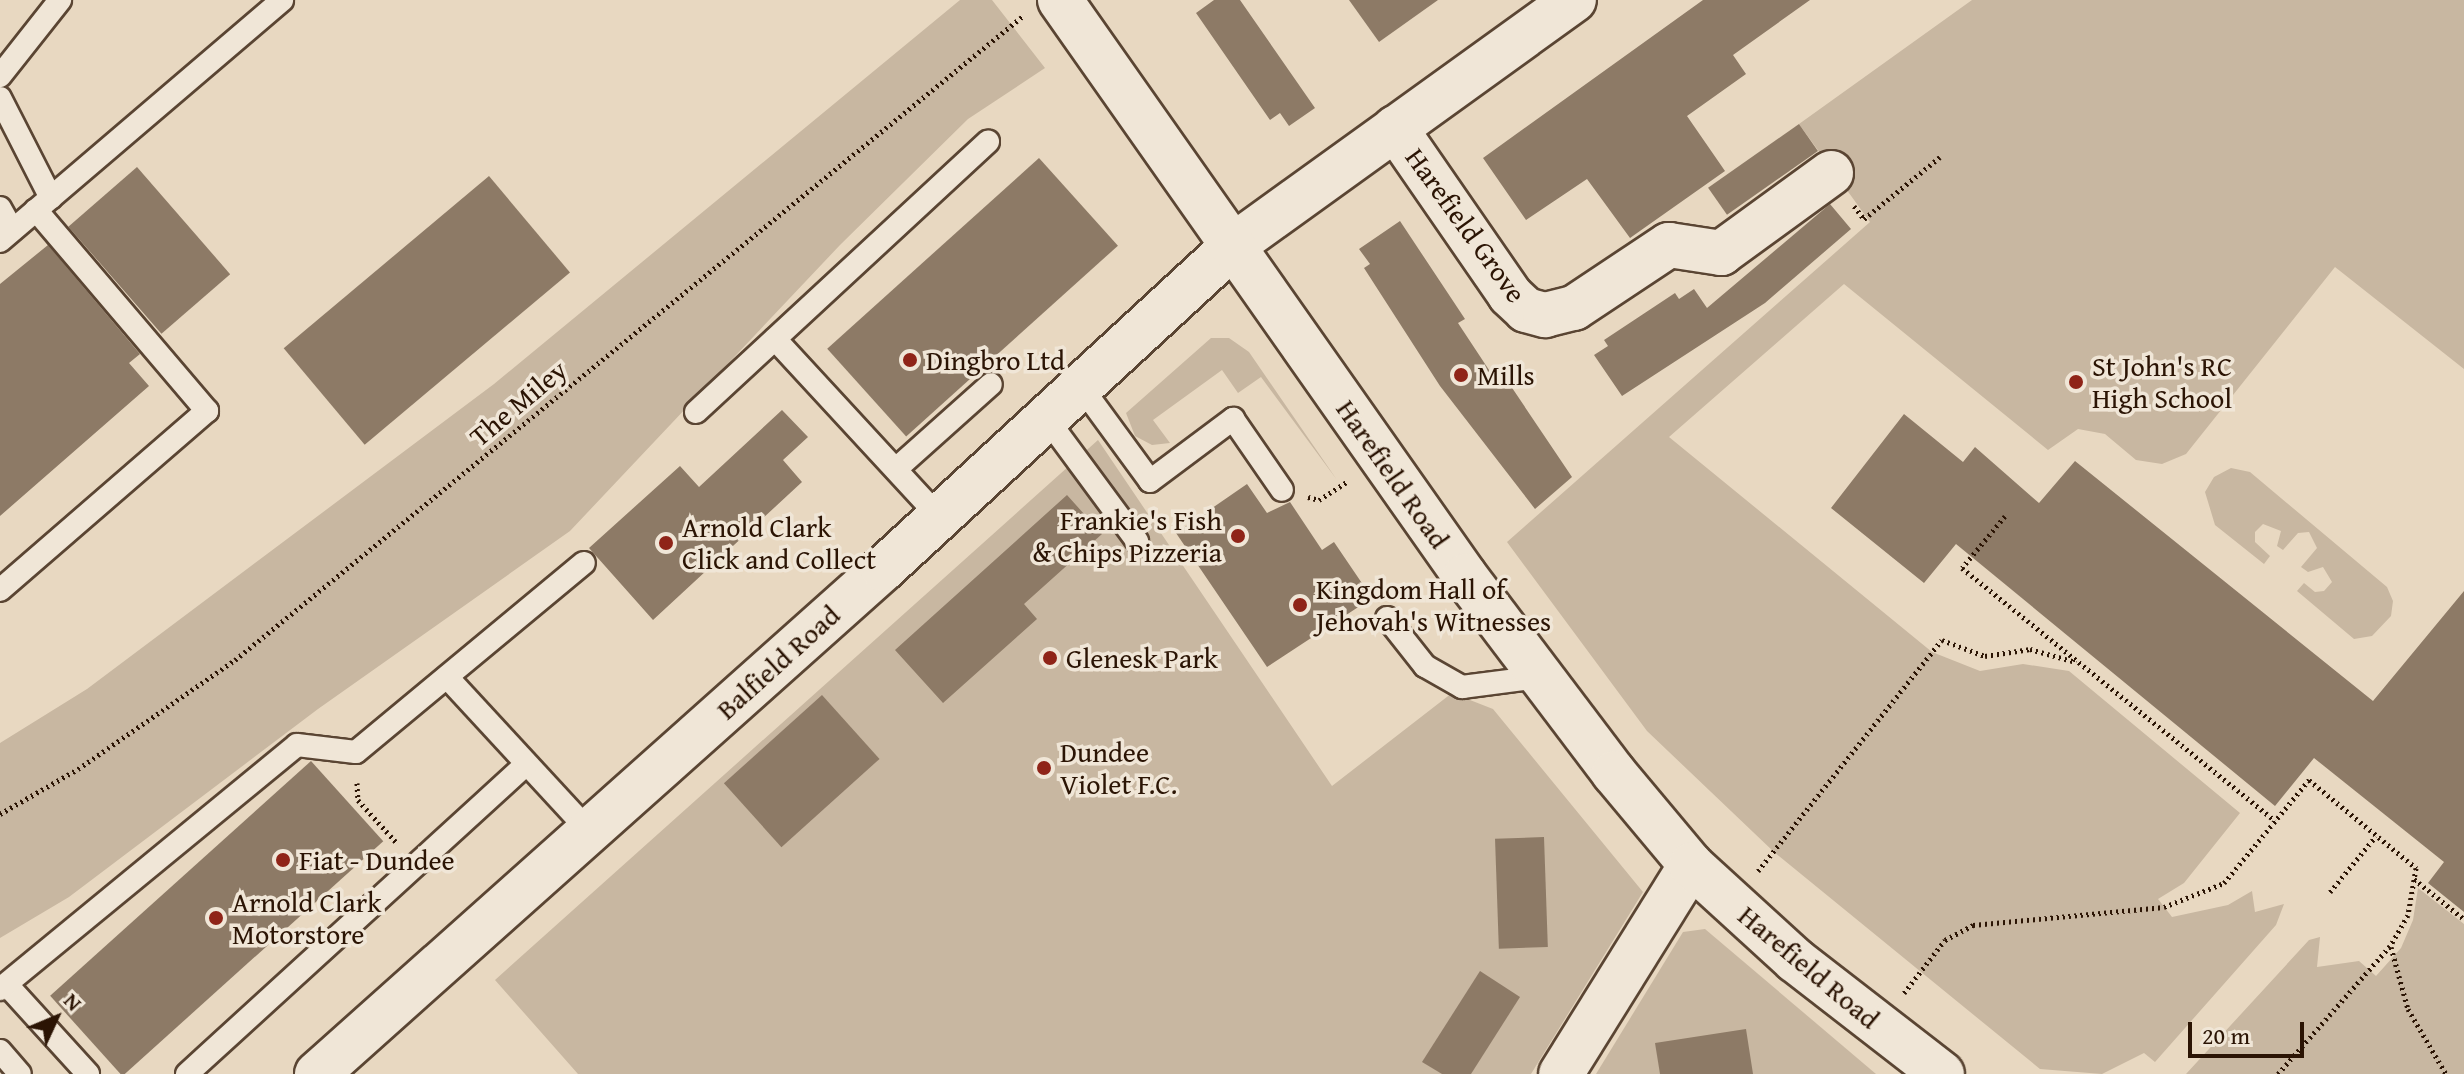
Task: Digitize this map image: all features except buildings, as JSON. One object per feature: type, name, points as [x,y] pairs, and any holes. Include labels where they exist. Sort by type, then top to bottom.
[{"type":"street","name":"Balfield Road","points":[[317,1074],[1082,388],[1234,245],[1574,0]]},
{"type":"street","name":"Harefield Road","points":[[1058,16],[1234,245],[1381,457],[1540,677],[1691,865],[1795,960],[1942,1074]]},
{"type":"street","name":"Harefield Grove","points":[[1395,128],[1510,295],[1526,310],[1545,315],[1574,308],[1669,245],[1721,253],[1831,173]]},
{"type":"street","points":[[1561,1074],[1691,865]]},
{"type":"lane","points":[[0,76],[60,0]]},
{"type":"lane","points":[[0,208],[6,235],[282,0]]},
{"type":"lane","points":[[0,98],[44,204],[207,411],[0,590]]},
{"type":"lane","points":[[696,412],[988,142]]},
{"type":"lane","points":[[775,339],[939,517]]},
{"type":"lane","points":[[896,469],[991,384]]},
{"type":"lane","points":[[1082,388],[1150,481],[1233,419],[1282,490]]},
{"type":"lane","points":[[1047,419],[1137,541]]},
{"type":"lane","points":[[88,1074],[4,987],[297,745],[356,752],[584,563]]},
{"type":"lane","points":[[1387,618],[1425,666],[1462,687],[1540,677]]},
{"type":"lane","points":[[447,677],[588,830]]},
{"type":"lane","points":[[187,1074],[419,866],[526,764]]},
{"type":"lane","points":[[0,1051],[20,1074]]},
{"type":"path","name":"The Miley","points":[[0,814],[78,769],[235,660],[1058,16]]},
{"type":"path","points":[[1831,173],[1864,219],[1940,157]]},
{"type":"path","points":[[1282,490],[1319,500],[1381,457]]},
{"type":"path","points":[[2005,516],[1962,568],[2275,821]]},
{"type":"path","points":[[1732,902],[1942,640],[1985,656],[2030,649],[2076,662]]},
{"type":"path","points":[[356,752],[358,800],[419,866]]},
{"type":"path","points":[[1882,1027],[1945,940],[1973,925],[2164,907],[2224,883],[2309,780],[2416,868],[2408,915],[2390,946],[2278,1074]]},
{"type":"path","points":[[2330,892],[2376,836]]},
{"type":"path","points":[[2414,879],[2464,919]]},
{"type":"path","points":[[2390,946],[2408,1009],[2446,1074]]},
{"type":"shaded area","points":[[960,0],[992,0],[1045,68],[968,119],[840,245],[570,531],[318,709],[69,897],[0,938],[0,743],[87,689],[494,384]]},
{"type":"shaded area","points":[[1972,0],[2464,0],[2464,369],[2335,267],[2186,454],[2162,464],[2136,460],[2105,434],[2078,429],[2048,450],[1844,284],[1669,437],[1932,652],[1980,671],[2023,664],[2069,671],[2240,813],[2184,883],[2158,899],[2172,917],[2228,905],[2252,891],[2255,912],[2284,904],[2276,925],[2155,1062],[2144,1053],[2102,1074],[2040,1069],[1774,852],[1647,731],[1507,542],[1870,222],[1799,124]]},
{"type":"shaded area","points":[[1211,338],[1229,338],[1249,352],[1337,480],[1261,377],[1238,393],[1222,370],[1153,420],[1170,443],[1152,445],[1135,436],[1126,413]]},
{"type":"shaded area","name":"Glenesk Park","points":[[1098,440],[1332,786],[1452,693],[1493,709],[1643,892],[1531,1074],[578,1074],[495,980]]},
{"type":"shaded area","points":[[2231,468],[2250,472],[2387,587],[2393,601],[2391,616],[2372,636],[2354,639],[2297,591],[2304,583],[2315,592],[2324,591],[2332,582],[2323,567],[2308,572],[2301,567],[2317,548],[2309,532],[2298,533],[2283,550],[2277,546],[2281,531],[2263,524],[2255,532],[2255,542],[2270,556],[2264,564],[2215,525],[2205,492],[2214,477]]},
{"type":"shaded area","points":[[2418,888],[2464,924],[2464,1074],[2186,1074],[2309,940],[2320,937],[2317,967],[2359,961],[2376,976],[2401,948],[2413,920]]},
{"type":"shaded area","points":[[1705,929],[1876,1074],[1596,1074],[1683,932]]},
{"type":"place","name":"Dingbro Ltd","points":[[910,360]]},
{"type":"place","name":"Mills","points":[[1461,375]]},
{"type":"place","name":"St John's RC High School","points":[[2076,382]]},
{"type":"place","name":"Frankie's Fish & Chips Pizzeria","points":[[1238,536]]},
{"type":"place","name":"Arnold Clark Click and Collect","points":[[666,543]]},
{"type":"place","name":"Kingdom Hall of Jehovah's Witnesses","points":[[1300,605]]},
{"type":"place","name":"Glenesk Park","points":[[1050,658]]},
{"type":"place","name":"Dundee Violet F.C.","points":[[1044,768]]},
{"type":"place","name":"Fiat - Dundee","points":[[283,860]]},
{"type":"place","name":"Arnold Clark Motorstore","points":[[216,918]]}]
